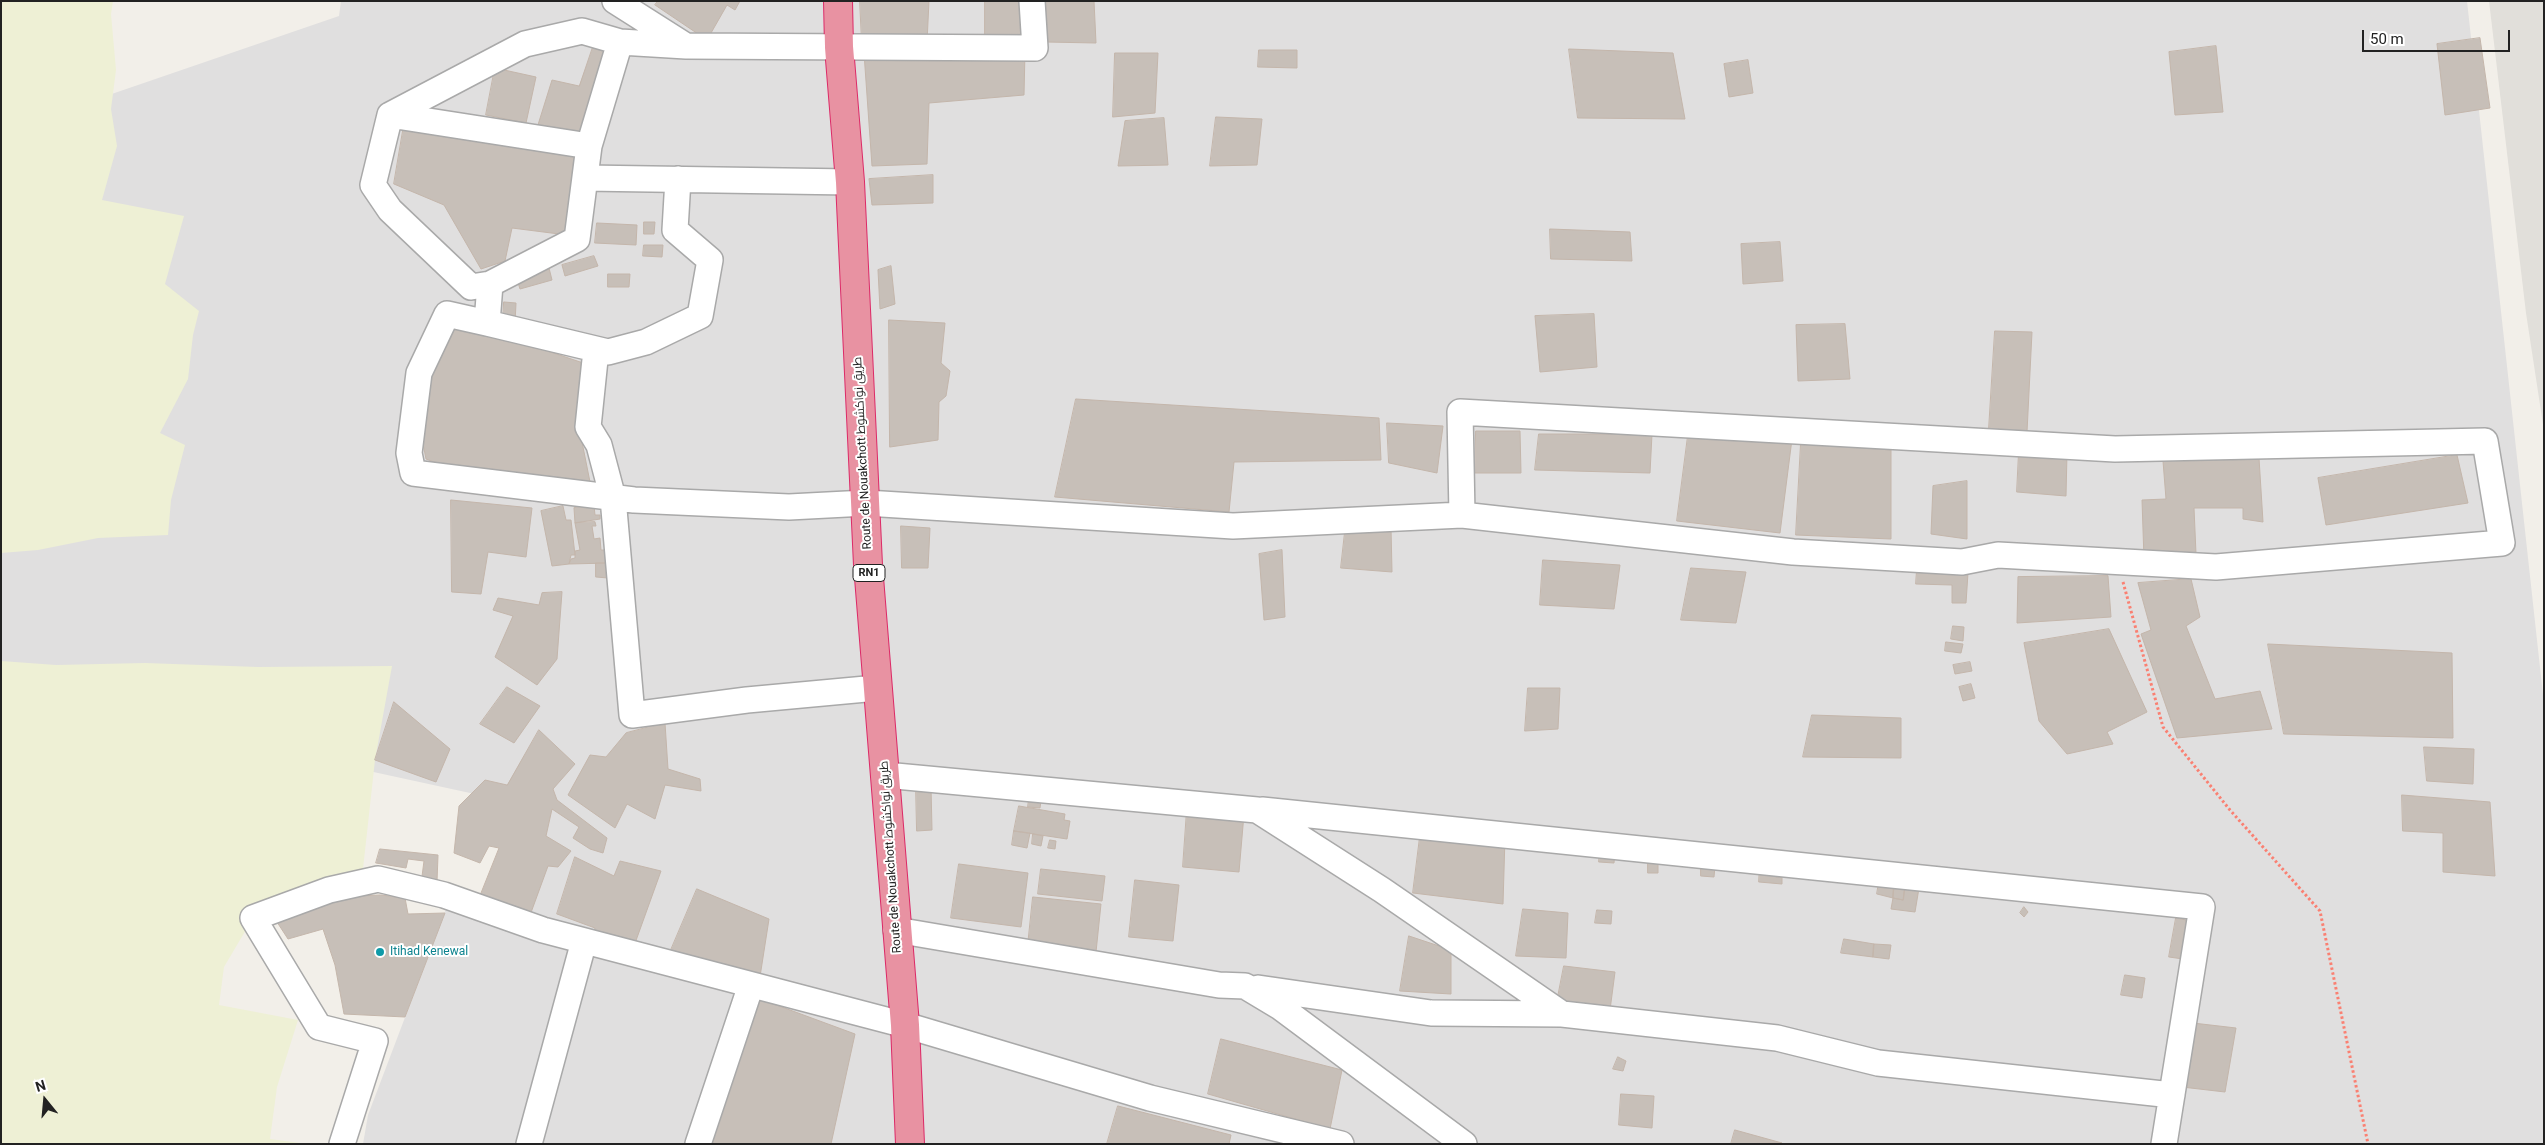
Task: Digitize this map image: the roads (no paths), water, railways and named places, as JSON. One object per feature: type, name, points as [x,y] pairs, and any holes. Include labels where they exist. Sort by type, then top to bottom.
[{"type":"highway","name":"Route de Nouakchott طريق نواكشوط","points":[[834,3],[850,182],[877,688],[905,1025],[910,1144]]},
{"type":"street","points":[[615,1],[686,46]]},
{"type":"street","points":[[620,42],[589,146],[578,238],[490,284],[471,286],[390,210],[373,185],[390,115],[525,44],[582,32],[620,42],[686,46],[1035,48],[1032,1]]},
{"type":"street","points":[[390,115],[589,146]]},
{"type":"street","points":[[585,178],[850,182]]},
{"type":"street","points":[[678,179],[675,230],[710,260],[700,316],[646,342],[608,352],[447,314],[419,372],[408,453],[413,473],[614,498],[789,507],[866,503],[1233,526],[1462,515],[1793,552],[1962,562],[1998,555],[2216,567],[2502,543],[2485,441],[2115,449],[1460,412],[1462,515]]},
{"type":"street","points":[[486,323],[490,284]]},
{"type":"street","points":[[596,350],[588,427],[599,445],[614,498],[632,715],[747,700],[877,688]]},
{"type":"street","points":[[885,776],[1257,810],[2202,906],[2164,1144]]},
{"type":"street","points":[[1257,810],[1382,890],[1562,1014]]},
{"type":"street","points":[[342,1144],[375,1041],[319,1027],[253,918],[330,890],[378,880],[444,895],[544,930],[905,1025],[1150,1098],[1341,1144]]},
{"type":"street","points":[[896,930],[1219,985],[1245,986],[1431,1013],[1562,1014],[1776,1038],[1878,1063],[2172,1095]]},
{"type":"street","points":[[529,1144],[584,941]]},
{"type":"street","points":[[698,1144],[751,986]]},
{"type":"street","points":[[1245,986],[1280,1007],[1464,1144]]},
{"type":"place","name":"Itihad Kenewal","points":[[380,952]]}]
